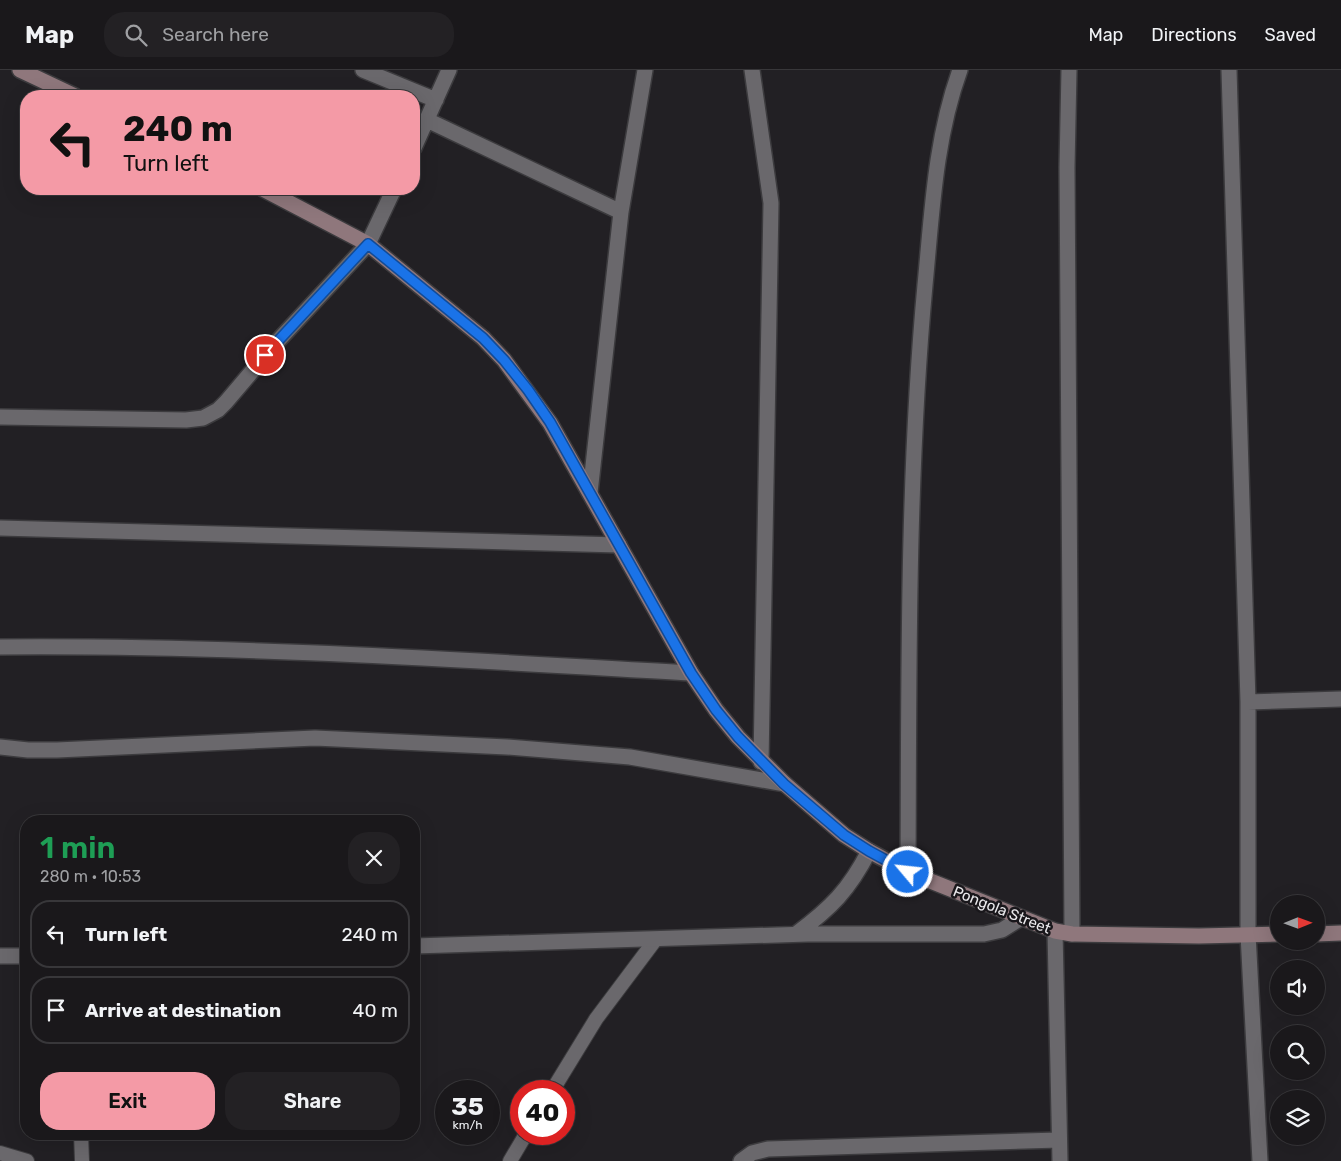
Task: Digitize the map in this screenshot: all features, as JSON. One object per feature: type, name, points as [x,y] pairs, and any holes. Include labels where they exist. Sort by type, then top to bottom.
[{"type":"street","points":[[20,70],[62,90]]},
{"type":"street","points":[[362,70],[411,90]]},
{"type":"street","points":[[420,135],[449,70]]},
{"type":"street","points":[[590,493],[620,212],[645,70]]},
{"type":"street","points":[[752,70],[770,204],[762,762]]},
{"type":"street","points":[[908,872],[909,660],[918,353],[938,154],[960,70]]},
{"type":"street","points":[[1070,70],[1067,177],[1072,934]]},
{"type":"street","points":[[1229,70],[1248,702],[1248,934],[1260,1161]]},
{"type":"street","points":[[420,94],[436,100]]},
{"type":"street","points":[[427,120],[620,212]]},
{"type":"street","name":"Pongola Street","points":[[274,195],[368,244],[483,338],[504,360],[550,422],[691,673],[716,710],[738,737],[784,784],[844,835],[908,872],[1055,931],[1072,934],[1199,936],[1270,934]]},
{"type":"street","points":[[0,417],[186,420],[203,418],[211,414],[226,402],[276,343],[368,244],[391,195]]},
{"type":"street","points":[[0,528],[619,545]]},
{"type":"street","points":[[0,647],[86,646],[312,653],[691,673]]},
{"type":"street","points":[[1248,702],[1341,700]]},
{"type":"street","points":[[0,747],[28,750],[57,750],[315,738],[488,746],[630,758],[784,784]]},
{"type":"street","points":[[796,934],[842,894],[856,876],[869,851]]},
{"type":"street","points":[[420,946],[796,934],[984,934],[1002,930],[1022,918]]},
{"type":"street","points":[[1055,931],[1060,1161]]},
{"type":"street","points":[[1325,934],[1341,933]]},
{"type":"street","points":[[0,956],[20,956]]},
{"type":"street","points":[[741,1161],[752,1153],[768,1149],[1059,1140]]},
{"type":"lane","points":[[559,1080],[596,1019],[656,939]]},
{"type":"lane","points":[[81,1140],[82,1161]]},
{"type":"lane","points":[[510,1161],[519,1145]]},
{"type":"lane","points":[[0,1153],[27,1161]]},
{"type":"route","points":[[265,355],[368,244],[410,277],[483,338],[528,390],[550,422],[691,673],[716,710],[738,737],[784,784],[844,835],[908,872]]}]
